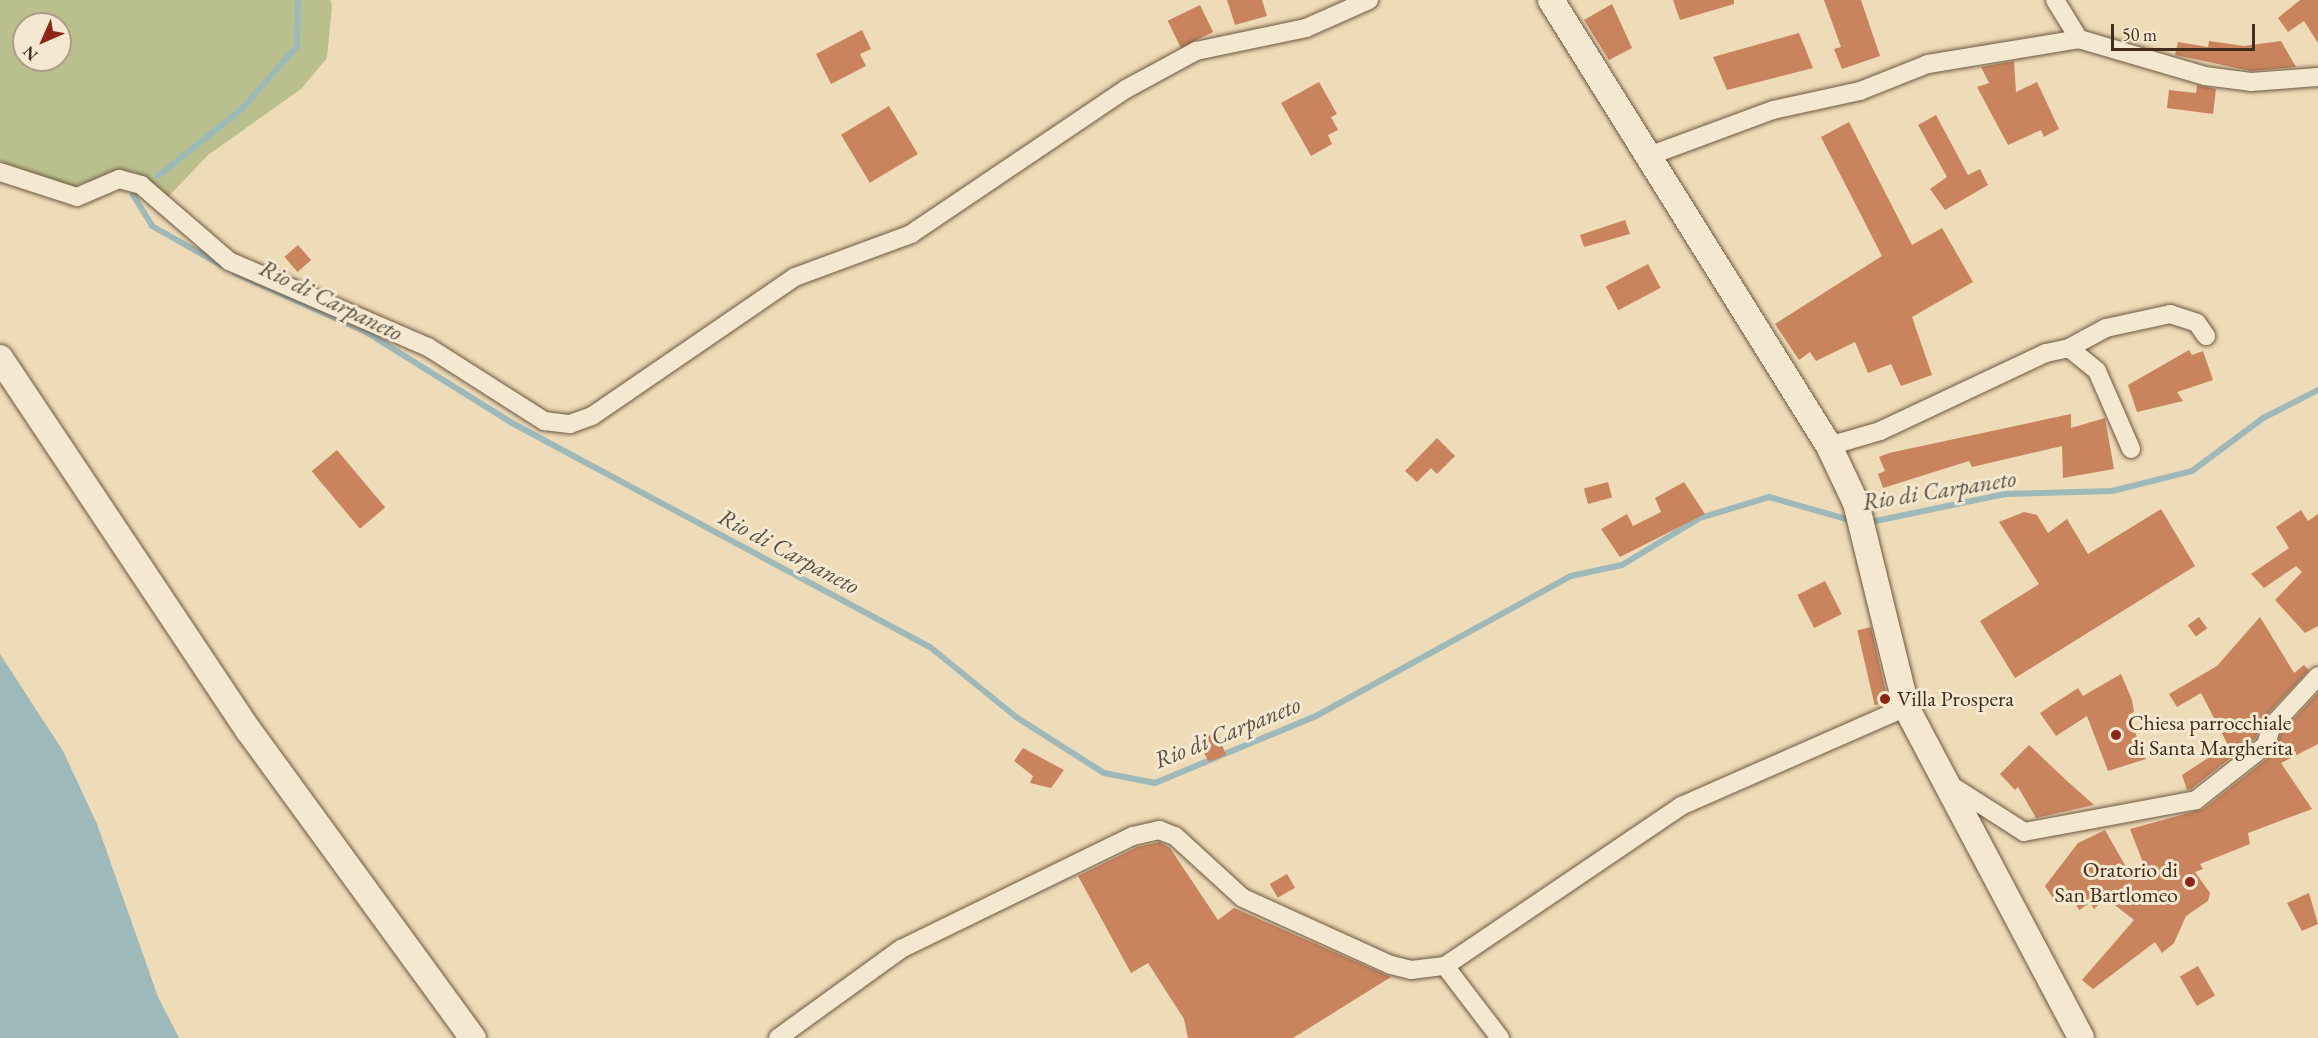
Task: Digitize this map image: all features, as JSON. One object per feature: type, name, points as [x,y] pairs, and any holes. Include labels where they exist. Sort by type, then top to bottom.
[{"type":"main road","points":[[1551,0],[1646,157],[1829,446],[1857,503],[1906,707],[1940,778],[2082,1038]]},
{"type":"main road","points":[[0,358],[249,731],[473,1038]]},
{"type":"street","points":[[0,172],[77,197],[119,179],[141,185],[229,261],[428,347],[544,421],[570,424],[592,416],[795,277],[911,234],[1126,89],[1186,57],[1306,28],[1369,0]]},
{"type":"street","points":[[2055,0],[2079,39]]},
{"type":"street","points":[[1646,157],[1773,110],[1860,91],[1928,64],[2079,39],[2205,76],[2251,82],[2318,77]]},
{"type":"street","points":[[1829,446],[1880,431],[2046,353],[2069,348],[2106,328],[2170,314],[2197,323],[2206,336]]},
{"type":"street","points":[[2069,348],[2097,371],[2131,449]]},
{"type":"street","points":[[1940,778],[2024,832],[2162,809],[2196,800],[2266,745],[2271,728],[2318,676]]},
{"type":"street","points":[[778,1038],[901,949],[1133,836],[1159,830],[1175,836],[1243,898],[1391,965],[1411,970],[1445,966],[1680,806],[1906,707]]},
{"type":"street","points":[[1445,966],[1500,1038]]},
{"type":"green space","points":[[0,0],[330,0],[332,5],[327,58],[301,89],[208,155],[167,198],[140,174],[124,170],[71,187],[0,161]]},
{"type":"water","points":[[0,654],[63,751],[97,824],[158,997],[179,1038],[0,1038]]},
{"type":"building","points":[[1227,0],[1262,0],[1267,16],[1235,25]]},
{"type":"building","points":[[1673,0],[1734,0],[1734,4],[1680,20]]},
{"type":"building","points":[[1824,0],[1861,0],[1880,56],[1842,69],[1834,49],[1841,47]]},
{"type":"building","points":[[2300,0],[2318,0],[2318,43],[2304,21],[2288,32],[2278,18]]},
{"type":"building","points":[[1612,4],[1632,48],[1609,60],[1584,20]]},
{"type":"building","points":[[1200,5],[1213,32],[1181,48],[1168,21]]},
{"type":"building","points":[[862,30],[871,49],[860,54],[866,66],[831,84],[816,54]]},
{"type":"building","points":[[1799,33],[1813,68],[1727,90],[1713,57]]},
{"type":"building","points":[[2209,41],[2244,46],[2281,41],[2296,67],[2251,71],[2175,55],[2178,42],[2208,47]]},
{"type":"building","points":[[2014,61],[2016,92],[2037,82],[2059,129],[2044,137],[2041,130],[2008,145],[1977,87],[1989,83],[1981,67]]},
{"type":"building","points":[[1319,82],[1337,114],[1331,117],[1338,130],[1328,135],[1332,144],[1311,156],[1281,103]]},
{"type":"building","points":[[2197,85],[2216,89],[2213,114],[2167,108],[2169,90],[2196,93]]},
{"type":"building","points":[[889,106],[918,154],[870,183],[841,135]]},
{"type":"building","points":[[1936,115],[1968,175],[1980,169],[1988,185],[1945,210],[1930,189],[1947,177],[1918,125]]},
{"type":"building","points":[[1849,122],[1912,245],[1942,228],[1973,282],[1912,317],[1932,375],[1901,386],[1891,364],[1868,373],[1855,342],[1816,361],[1810,352],[1799,360],[1775,324],[1882,256],[1821,137]]},
{"type":"building","points":[[1625,220],[1630,234],[1584,247],[1580,235]]},
{"type":"building","points":[[298,245],[311,260],[298,272],[284,257]]},
{"type":"building","points":[[1648,264],[1661,288],[1618,310],[1606,287]]},
{"type":"building","points":[[2189,350],[2192,355],[2203,351],[2213,380],[2177,392],[2183,401],[2137,412],[2128,385]]},
{"type":"building","points":[[2071,414],[2071,428],[2105,418],[2114,469],[2063,478],[2062,446],[1972,467],[1969,461],[1883,488],[1878,474],[1885,471],[1879,457],[1889,453]]},
{"type":"building","points":[[1437,438],[1455,456],[1437,474],[1431,468],[1417,482],[1405,471]]},
{"type":"building","points":[[337,450],[385,507],[360,529],[312,471]]},
{"type":"building","points":[[1608,482],[1612,497],[1588,504],[1584,488]]},
{"type":"building","points":[[1684,482],[1705,514],[1620,557],[1601,529],[1627,514],[1633,526],[1661,512],[1655,498]]},
{"type":"building","points":[[2161,509],[2195,566],[2015,678],[1980,621],[2039,584],[1999,522],[2024,512],[2037,515],[2048,533],[2067,519],[2088,554]]},
{"type":"building","points":[[2301,510],[2308,521],[2318,514],[2318,626],[2305,633],[2275,600],[2302,572],[2296,566],[2264,588],[2251,574],[2289,548],[2276,527]]},
{"type":"building","points":[[1825,581],[1842,614],[1814,628],[1797,595]]},
{"type":"building","points":[[2199,617],[2207,628],[2196,637],[2188,625]]},
{"type":"building","points":[[2260,617],[2294,673],[2304,665],[2309,670],[2263,719],[2256,738],[2187,790],[2182,775],[2228,745],[2201,693],[2177,707],[2169,694],[2217,666]]},
{"type":"building","points":[[1871,627],[1888,702],[1875,705],[1857,630]]},
{"type":"building","name":"Chiesa parrocchiale di Santa Margherita","points":[[2121,674],[2132,700],[2134,712],[2128,715],[2146,759],[2108,771],[2087,716],[2056,736],[2040,713],[2078,688],[2083,696]]},
{"type":"building","points":[[2318,693],[2318,744],[2281,763],[2312,809],[2248,833],[2250,844],[2200,864],[2203,869],[2195,872],[2210,893],[2208,901],[2186,916],[2174,943],[2162,953],[2155,942],[2093,989],[2082,980],[2134,920],[2106,898],[2094,909],[2090,903],[2079,910],[2071,895],[2056,903],[2045,886],[2078,843],[2105,830],[2130,874],[2145,868],[2130,829],[2203,809],[2273,754],[2281,733]]},
{"type":"building","points":[[1217,731],[1226,755],[1209,762],[1198,742]]},
{"type":"building","points":[[2029,745],[2094,805],[2036,818],[2018,787],[2015,790],[2000,774]]},
{"type":"building","points":[[1023,748],[1064,770],[1051,788],[1030,783],[1033,776],[1014,761]]},
{"type":"building","points":[[1160,842],[1170,848],[1218,920],[1234,908],[1391,977],[1293,1038],[1188,1038],[1184,1019],[1148,963],[1131,973],[1078,876],[1137,847]]},
{"type":"building","points":[[1287,874],[1295,888],[1278,898],[1270,884]]},
{"type":"building","points":[[2309,893],[2318,924],[2302,931],[2287,903]]},
{"type":"building","points":[[2198,966],[2215,995],[2197,1006],[2180,976]]},
{"type":"waterway","name":"Rio di Carpaneto","points":[[158,176],[242,109],[297,46],[298,0]]},
{"type":"waterway","name":"Rio di Carpaneto","points":[[141,189],[133,195],[152,226],[223,266]]},
{"type":"waterway","name":"Rio di Carpaneto","points":[[235,273],[366,332],[512,423],[930,647],[1016,717],[1104,773],[1155,783],[1316,716],[1571,576],[1622,565],[1700,518],[1769,497],[1853,521]]},
{"type":"waterway","name":"Rio di Carpaneto","points":[[1866,523],[2005,494],[2112,491],[2192,471],[2263,418],[2318,390]]},
{"type":"place","name":"Villa Prospera","points":[[1885,699]]},
{"type":"place","name":"Chiesa parrocchiale di Santa Margherita","points":[[2116,735]]},
{"type":"place","name":"Oratorio di San Bartlomeo","points":[[2190,882]]}]
